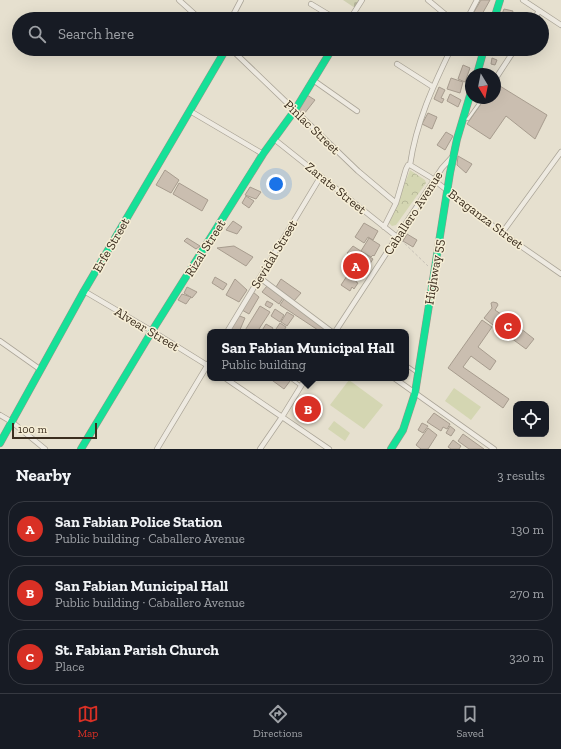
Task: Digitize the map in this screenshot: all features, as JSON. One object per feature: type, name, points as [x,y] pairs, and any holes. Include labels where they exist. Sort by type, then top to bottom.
[{"type":"main road","points":[[496,12],[500,0]]},
{"type":"main road","name":"Erfe Street","points":[[0,443],[84,291],[222,56]]},
{"type":"main road","name":"Rizal Street","points":[[81,449],[152,331],[263,154],[295,110],[328,56]]},
{"type":"main road","points":[[479,68],[483,56]]},
{"type":"main road","name":"Highway 55","points":[[391,449],[403,430],[415,393],[453,156],[467,104]]},
{"type":"street","points":[[179,0],[192,12]]},
{"type":"street","points":[[234,12],[240,0]]},
{"type":"street","points":[[354,12],[362,0]]},
{"type":"street","points":[[428,0],[443,12]]},
{"type":"street","points":[[471,12],[477,0]]},
{"type":"street","points":[[523,0],[539,11]]},
{"type":"street","points":[[311,4],[324,12]]},
{"type":"street","points":[[549,17],[561,24]]},
{"type":"street","name":"Pinlac Street","points":[[238,56],[358,171],[396,203]]},
{"type":"street","points":[[384,227],[396,203],[406,169],[408,165],[410,165],[416,135],[433,87],[448,56]]},
{"type":"street","points":[[501,70],[510,56]]},
{"type":"street","points":[[397,64],[433,87]]},
{"type":"street","points":[[313,80],[357,111]]},
{"type":"street","points":[[190,111],[263,154]]},
{"type":"street","name":"Zarate Street","points":[[274,139],[397,237]]},
{"type":"street","points":[[502,233],[561,152]]},
{"type":"street","name":"Caballero Avenue","points":[[335,329],[446,162],[453,156]]},
{"type":"street","name":"Braganza Street","points":[[410,165],[416,167],[435,180],[502,233],[561,274]]},
{"type":"street","name":"Sevidal Street","points":[[229,329],[321,176]]},
{"type":"street","points":[[260,278],[329,329]]},
{"type":"street","name":"Alvear Street","points":[[84,291],[207,364]]},
{"type":"street","points":[[0,341],[41,370]]},
{"type":"street","points":[[157,449],[207,368]]},
{"type":"street","points":[[229,381],[329,449]]},
{"type":"street","points":[[260,449],[304,381]]},
{"type":"street","points":[[398,381],[494,449]]},
{"type":"street","points":[[0,415],[12,422],[45,449]]},
{"type":"lane","points":[[463,119],[468,119],[479,104]]},
{"type":"lane","points":[[409,367],[418,374]]},
{"type":"lane","points":[[294,381],[302,386]]},
{"type":"path","points":[[397,237],[434,272]]},
{"type":"green space","points":[[343,0],[359,0],[355,8]]},
{"type":"green space","points":[[410,170],[425,180],[426,183],[396,225],[392,226],[389,223],[389,220]]},
{"type":"green space","points":[[348,381],[350,381],[383,405],[364,429],[330,405]]},
{"type":"green space","points":[[454,388],[481,407],[471,420],[445,401]]},
{"type":"green space","points":[[334,421],[350,433],[345,441],[328,429]]},
{"type":"building","points":[[481,0],[490,0],[483,12],[474,12]]},
{"type":"building","points":[[504,9],[513,11],[513,12],[503,12]]},
{"type":"building","points":[[492,58],[497,60],[495,65],[491,64]]},
{"type":"building","points":[[463,65],[470,68],[465,68],[465,82],[458,79]]},
{"type":"building","points":[[451,78],[463,82],[460,93],[447,89]]},
{"type":"building","points":[[439,87],[445,90],[441,98],[444,99],[442,103],[434,99]]},
{"type":"building","points":[[501,87],[547,115],[535,139],[506,116],[490,139],[467,124],[481,104],[501,104]]},
{"type":"building","points":[[450,94],[461,100],[458,107],[447,101]]},
{"type":"building","points":[[307,95],[315,100],[304,114],[297,109]]},
{"type":"building","points":[[428,113],[437,117],[432,129],[422,124]]},
{"type":"building","points":[[446,132],[453,136],[445,150],[437,145]]},
{"type":"building","points":[[458,156],[472,164],[466,173],[457,165]]},
{"type":"building","points":[[165,170],[179,180],[171,193],[156,185]]},
{"type":"building","points":[[179,183],[208,200],[202,211],[173,194]]},
{"type":"building","points":[[250,187],[261,192],[256,199],[245,195]]},
{"type":"building","points":[[246,196],[254,201],[249,208],[242,203]]},
{"type":"building","points":[[233,221],[242,227],[237,234],[226,230]]},
{"type":"building","points":[[364,223],[378,231],[373,240],[368,237],[364,243],[355,237]]},
{"type":"building","points":[[407,234],[417,240],[413,247],[403,241]]},
{"type":"building","points":[[187,238],[200,246],[196,249],[184,241]]},
{"type":"building","points":[[369,238],[380,245],[374,256],[373,255],[371,257],[361,251]]},
{"type":"building","points":[[234,246],[253,257],[246,266],[217,248]]},
{"type":"building","points":[[353,246],[373,259],[368,267],[347,253]]},
{"type":"building","points":[[348,255],[365,268],[358,277],[348,270],[351,266],[344,260]]},
{"type":"building","points":[[349,273],[357,279],[356,282],[358,283],[354,289],[352,287],[350,291],[341,285]]},
{"type":"building","points":[[215,277],[227,284],[223,290],[212,283]]},
{"type":"building","points":[[235,279],[247,290],[239,302],[226,295]]},
{"type":"building","points":[[281,279],[301,293],[294,301],[276,287]]},
{"type":"building","points":[[267,286],[283,298],[279,304],[262,292]]},
{"type":"building","points":[[187,287],[197,292],[192,298],[184,293]]},
{"type":"building","points":[[253,292],[259,297],[249,314],[242,310]]},
{"type":"building","points":[[182,294],[191,297],[186,304],[178,300]]},
{"type":"building","points":[[284,299],[324,328],[316,329],[280,305]]},
{"type":"building","points":[[267,301],[273,304],[270,308],[265,305]]},
{"type":"building","points":[[491,303],[497,303],[498,305],[495,310],[511,321],[513,318],[522,326],[520,328],[534,339],[526,349],[511,338],[509,340],[501,334],[502,332],[484,318],[492,308]]},
{"type":"building","points":[[260,306],[270,312],[259,329],[246,329]]},
{"type":"building","points":[[275,309],[284,315],[280,322],[271,316]]},
{"type":"building","points":[[287,312],[294,316],[287,326],[281,322]]},
{"type":"building","points":[[237,315],[245,318],[240,329],[230,329]]},
{"type":"building","points":[[482,320],[492,327],[478,347],[496,361],[490,370],[471,356],[463,367],[509,399],[503,408],[448,368]]},
{"type":"building","points":[[280,323],[286,327],[285,329],[276,329]]},
{"type":"building","points":[[266,324],[273,328],[272,329],[263,329]]},
{"type":"building","points":[[273,381],[290,381],[284,389]]},
{"type":"building","points":[[434,413],[450,424],[447,429],[443,427],[441,431],[427,422]]},
{"type":"building","points":[[422,423],[428,426],[423,433],[418,430]]},
{"type":"building","points":[[450,426],[455,430],[451,436],[446,433]]},
{"type":"building","points":[[428,428],[437,435],[428,449],[421,449],[416,445]]},
{"type":"building","points":[[463,434],[484,449],[469,449],[458,441]]},
{"type":"building","points":[[453,440],[461,446],[459,449],[451,449],[448,447]]},
{"type":"traffic: fast","points":[[496,12],[500,0]]},
{"type":"traffic: fast","points":[[0,443],[84,291],[222,56]]},
{"type":"traffic: fast","points":[[81,449],[152,331],[263,154],[295,110],[328,56]]},
{"type":"traffic: fast","points":[[479,68],[482,56]]},
{"type":"traffic: fast","points":[[391,449],[403,430],[415,393],[450,173],[457,139],[467,104]]},
{"type":"place","name":"San Fabian Police Station","points":[[356,266]]},
{"type":"place","name":"St. Fabian Parish Church","points":[[508,326]]},
{"type":"place","name":"San Fabian Municipal Hall","points":[[308,409]]}]
